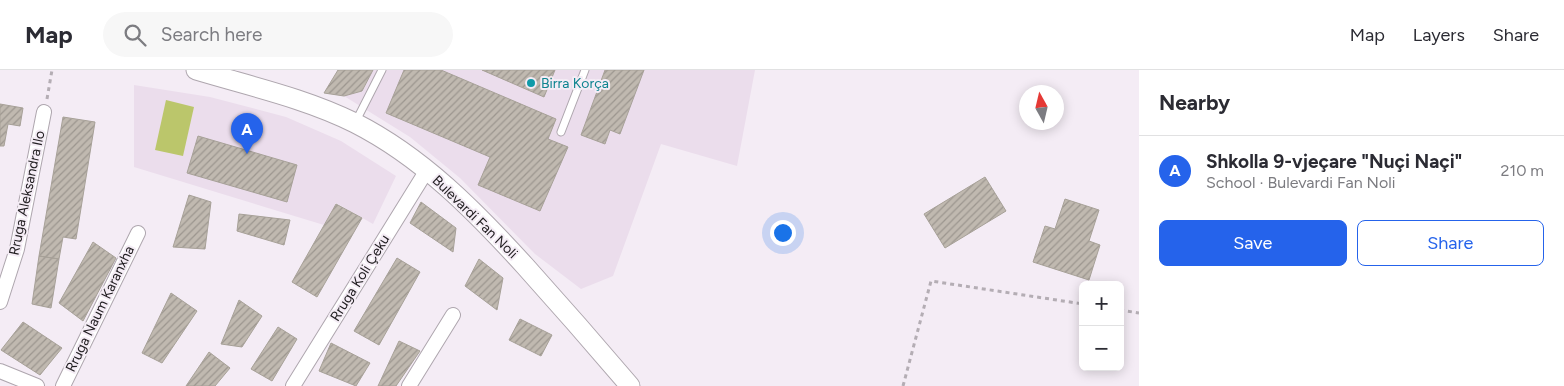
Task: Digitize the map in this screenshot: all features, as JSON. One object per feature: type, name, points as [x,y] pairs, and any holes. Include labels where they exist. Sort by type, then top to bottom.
[{"type":"main road","name":"Bulevardi Fan Noli","points":[[196,70],[321,108],[355,123],[390,144],[427,170],[449,188],[491,229],[566,311],[630,386]]},
{"type":"street","name":"Rruga Aleksandra Ilo","points":[[0,302],[17,249],[44,112]]},
{"type":"street","name":"Rruga Koli Çeku","points":[[293,386],[427,170]]},
{"type":"street","name":"Rruga Naum Karanxha","points":[[63,386],[138,233]]},
{"type":"street","points":[[409,386],[453,315]]},
{"type":"street","points":[[0,370],[37,386]]},
{"type":"lane","points":[[355,123],[382,70]]},
{"type":"lane","points":[[561,132],[585,70]]},
{"type":"path","points":[[44,112],[52,70]]},
{"type":"path","points":[[903,386],[931,281],[1079,303]]},
{"type":"path","points":[[1124,311],[1139,313]]},
{"type":"shaded area","points":[[373,70],[755,70],[737,166],[661,144],[613,276],[581,289],[535,254],[460,178],[410,137],[344,96],[362,91]]},
{"type":"shaded area","points":[[134,85],[210,97],[286,117],[341,141],[396,176],[373,224],[336,203],[324,225],[134,167]]},
{"type":"green space","points":[[166,100],[194,107],[183,156],[155,150]]},
{"type":"building","points":[[338,70],[373,70],[362,91],[344,96],[324,93]]},
{"type":"building","points":[[404,70],[441,70],[556,119],[548,139],[568,147],[540,211],[478,185],[490,157],[386,113]]},
{"type":"building","name":"Birra Korça","points":[[482,70],[555,70],[544,97]]},
{"type":"building","points":[[605,70],[644,70],[620,134],[610,130],[605,144],[581,135]]},
{"type":"building","points":[[0,104],[23,108],[20,126],[8,124],[4,146],[0,146]]},
{"type":"building","points":[[63,117],[95,122],[76,239],[63,237],[59,259],[39,256]]},
{"type":"building","points":[[198,136],[297,165],[287,202],[187,173]]},
{"type":"building","points":[[985,177],[1006,211],[945,248],[924,214]]},
{"type":"building","points":[[189,195],[211,202],[205,249],[173,247]]},
{"type":"building","points":[[1065,199],[1099,210],[1089,241],[1100,245],[1089,280],[1033,262],[1045,226],[1055,229]]},
{"type":"building","points":[[421,202],[456,228],[453,252],[410,223]]},
{"type":"building","points":[[336,204],[362,218],[317,297],[292,282]]},
{"type":"building","points":[[239,214],[290,220],[284,245],[237,231]]},
{"type":"building","points":[[93,242],[116,258],[83,321],[59,303]]},
{"type":"building","points":[[39,256],[59,259],[51,308],[32,304]]},
{"type":"building","points":[[397,258],[420,272],[379,345],[354,331]]},
{"type":"building","points":[[479,259],[503,278],[497,310],[465,286]]},
{"type":"building","points":[[171,293],[197,311],[162,363],[142,353]]},
{"type":"building","points":[[239,300],[262,316],[242,347],[221,344]]},
{"type":"building","points":[[520,319],[552,335],[541,356],[509,340]]},
{"type":"building","points":[[23,322],[62,348],[40,375],[1,350]]},
{"type":"building","points":[[278,327],[297,339],[272,381],[251,369]]},
{"type":"building","points":[[399,341],[420,351],[396,386],[378,386]]},
{"type":"building","points":[[331,343],[370,363],[356,386],[319,371]]},
{"type":"building","points":[[209,352],[230,368],[215,386],[186,386]]},
{"type":"place","name":"Birra Korça","points":[[531,83]]},
{"type":"place","name":"Shkolla 9-vjeçare \"Nuçi Naçi\"","points":[[247,154]]}]
